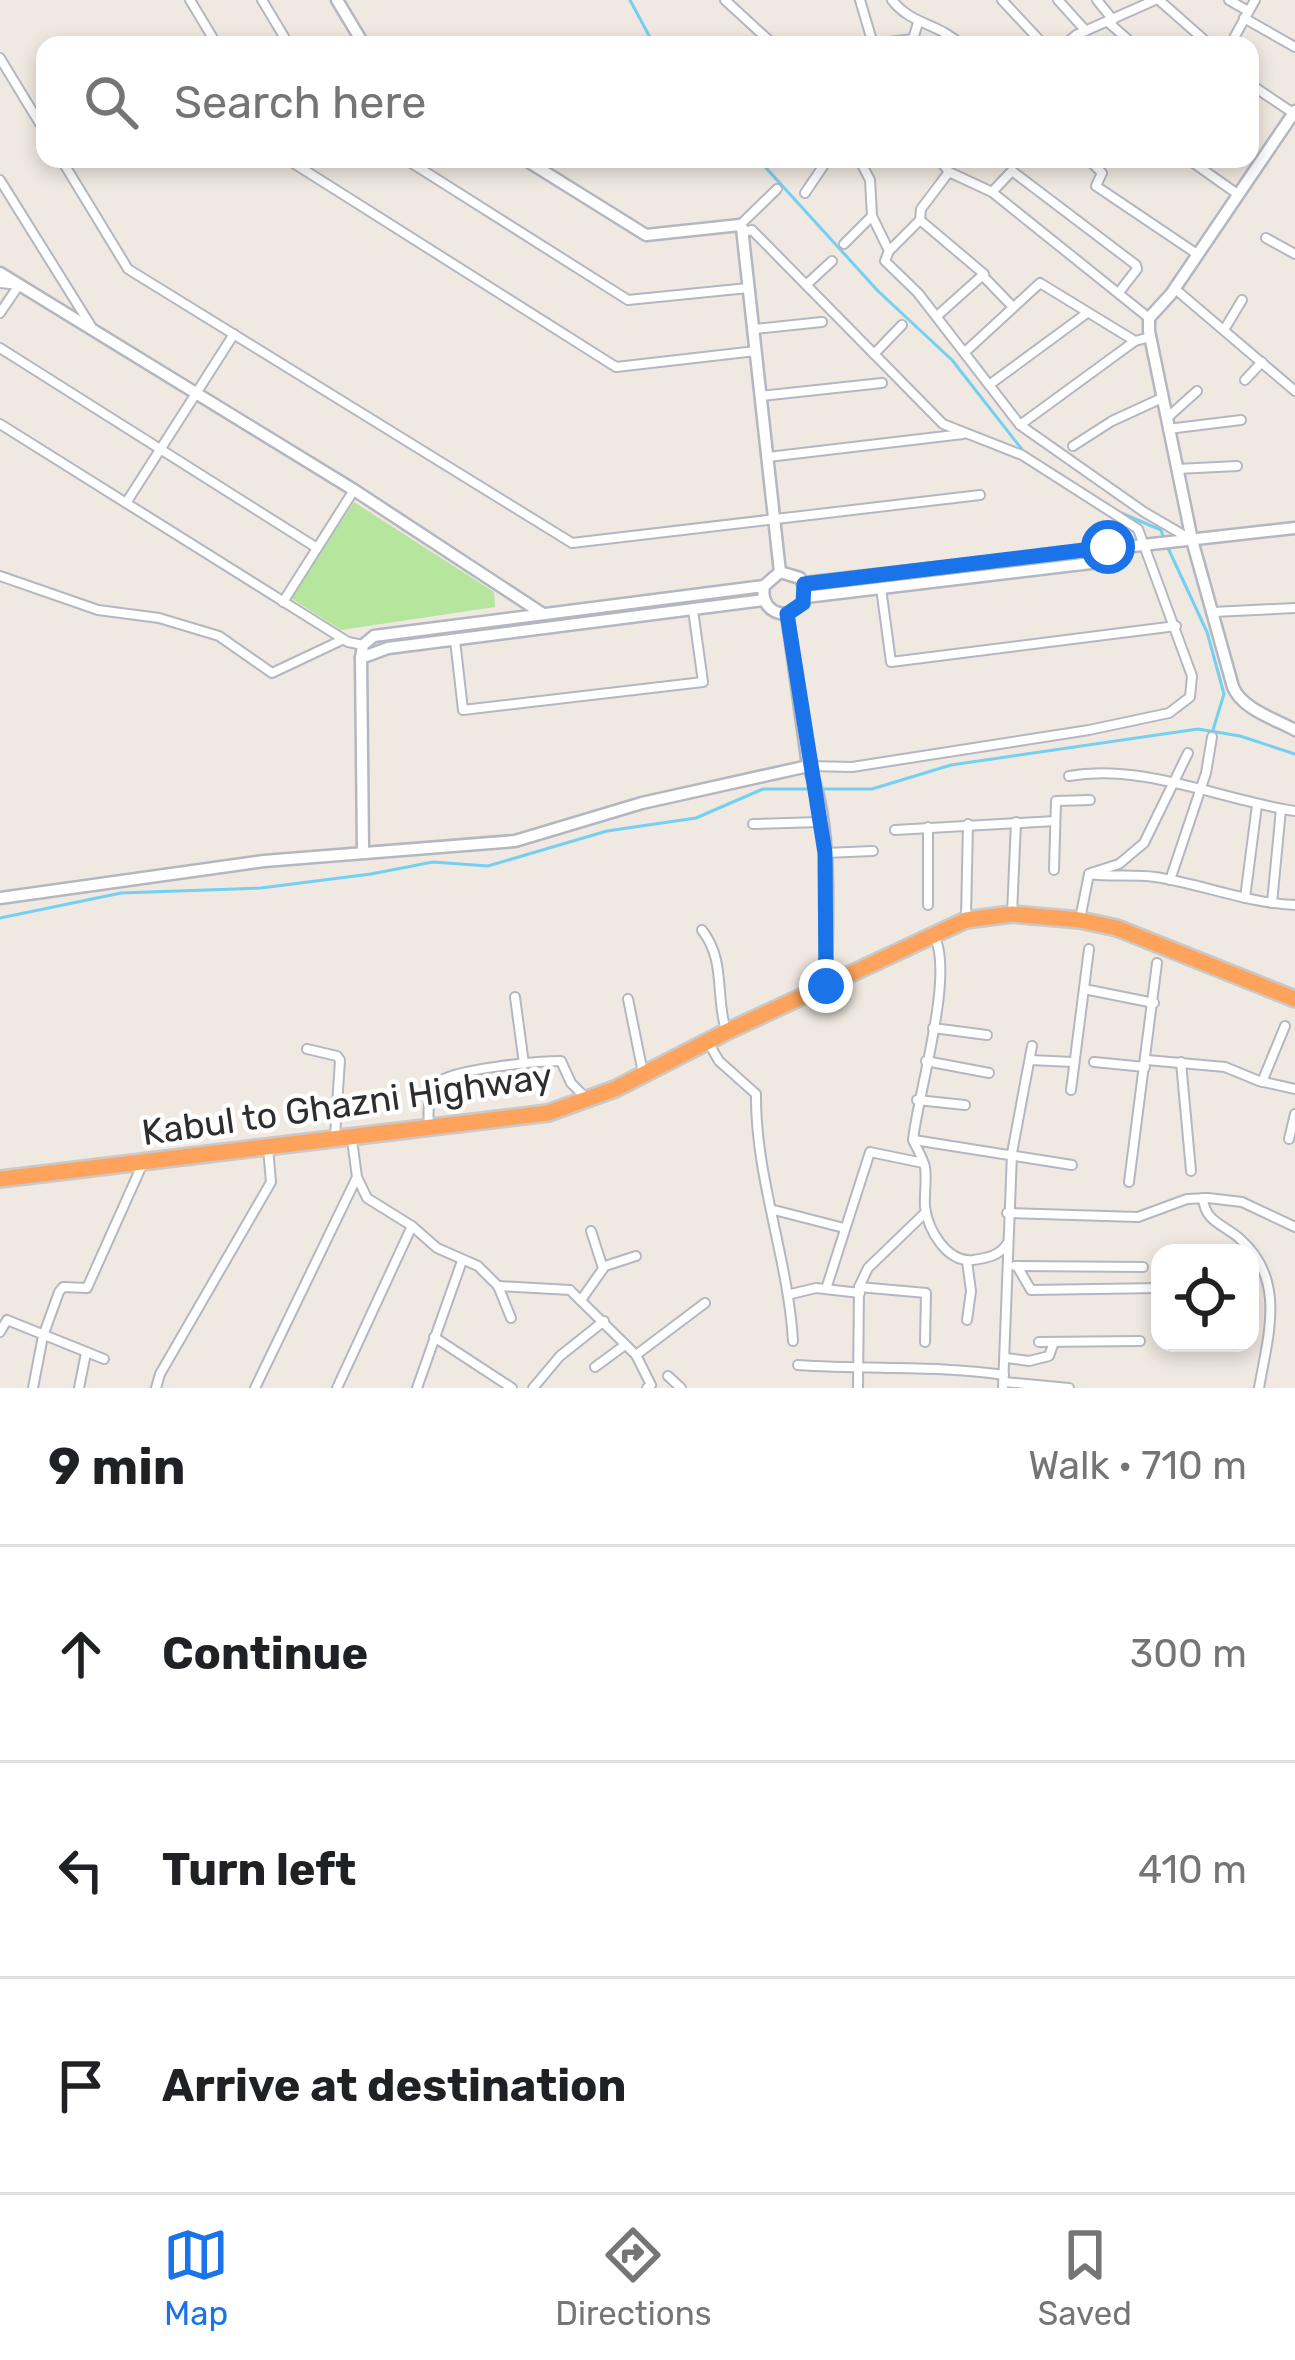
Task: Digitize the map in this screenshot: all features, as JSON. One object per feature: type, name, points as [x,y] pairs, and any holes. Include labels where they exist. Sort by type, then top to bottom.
[{"type":"highway","name":"Kabul to Ghazni Highway","points":[[0,1179],[548,1113],[643,1075],[966,920],[1012,914],[1118,928],[1295,1000]]},
{"type":"street","points":[[190,0],[212,36]]},
{"type":"street","points":[[262,0],[284,36]]},
{"type":"street","points":[[337,0],[359,36]]},
{"type":"street","points":[[725,0],[764,36]]},
{"type":"street","points":[[860,0],[871,36]]},
{"type":"street","points":[[892,0],[918,23],[951,36]]},
{"type":"street","points":[[1002,0],[1036,36]]},
{"type":"street","points":[[1058,0],[1086,31]]},
{"type":"street","points":[[1097,0],[1126,36]]},
{"type":"street","points":[[1078,36],[1157,0],[1199,36]]},
{"type":"street","points":[[1228,0],[1295,47]]},
{"type":"street","points":[[1235,36],[1255,0]]},
{"type":"street","points":[[914,36],[918,23]]},
{"type":"street","points":[[0,58],[36,117]]},
{"type":"street","points":[[1259,90],[1294,112],[1259,161]]},
{"type":"street","points":[[1283,128],[1295,136]]},
{"type":"street","points":[[66,168],[128,269],[572,544],[980,495]]},
{"type":"street","points":[[300,168],[616,367],[756,350]]},
{"type":"street","points":[[419,168],[628,300],[749,288]]},
{"type":"street","points":[[0,898],[363,851],[515,841],[642,803],[808,766],[852,767],[1089,730],[1169,712],[1190,697],[1193,686],[1176,626],[1138,529],[1022,455],[939,421],[752,230],[646,235],[538,168]]},
{"type":"street","points":[[805,193],[822,168]]},
{"type":"street","points":[[864,168],[870,180],[872,216],[889,251]]},
{"type":"street","points":[[946,168],[992,192],[1149,318]]},
{"type":"street","points":[[1098,168],[1102,172],[1096,186],[1197,254]]},
{"type":"street","points":[[1201,168],[1236,193]]},
{"type":"street","points":[[1254,168],[1149,318],[1150,337],[1192,540],[1237,697],[1295,730]]},
{"type":"street","points":[[992,192],[1012,171],[1136,265],[1120,292]]},
{"type":"street","points":[[949,172],[921,209],[920,220],[885,261],[937,316],[1020,425],[1192,540]]},
{"type":"street","points":[[0,180],[93,330]]},
{"type":"street","points":[[741,228],[777,189]]},
{"type":"street","points":[[844,244],[872,216]]},
{"type":"street","points":[[920,220],[1013,307]]},
{"type":"street","points":[[741,228],[780,572]]},
{"type":"street","points":[[1266,238],[1295,254]]},
{"type":"street","points":[[806,285],[832,262]]},
{"type":"street","points":[[0,273],[354,490],[543,614]]},
{"type":"street","points":[[937,316],[984,277]]},
{"type":"street","points":[[0,283],[19,285]]},
{"type":"street","points":[[964,352],[1040,283],[1135,341]]},
{"type":"street","points":[[0,313],[19,285]]},
{"type":"street","points":[[1174,288],[1295,391]]},
{"type":"street","points":[[1225,331],[1242,300]]},
{"type":"street","points":[[989,385],[1087,313]]},
{"type":"street","points":[[754,329],[822,322]]},
{"type":"street","points":[[873,354],[902,325]]},
{"type":"street","points":[[126,503],[234,334]]},
{"type":"street","points":[[1020,425],[1135,341],[1150,337]]},
{"type":"street","points":[[0,348],[317,548]]},
{"type":"street","points":[[1245,380],[1262,362]]},
{"type":"street","points":[[761,396],[882,383]]},
{"type":"street","points":[[1167,423],[1197,391]]},
{"type":"street","points":[[1073,446],[1162,398]]},
{"type":"street","points":[[1167,423],[1241,420]]},
{"type":"street","points":[[0,424],[362,651],[764,600]]},
{"type":"street","points":[[768,457],[966,434]]},
{"type":"street","points":[[1177,469],[1237,466]]},
{"type":"street","points":[[283,602],[354,490]]},
{"type":"street","points":[[805,590],[1108,547],[1120,551],[1295,528]]},
{"type":"street","points":[[805,590],[881,588],[1108,561],[1120,551]]},
{"type":"street","points":[[363,851],[362,651],[374,636],[764,586],[780,572],[794,574],[805,590]]},
{"type":"street","points":[[0,575],[98,610],[159,618],[219,636],[272,673],[344,640]]},
{"type":"street","points":[[764,586],[764,600],[773,611],[787,614],[799,609],[805,590]]},
{"type":"street","points":[[881,588],[891,662],[1176,626]]},
{"type":"street","points":[[1211,612],[1293,608],[1295,618]]},
{"type":"street","points":[[455,640],[464,710],[704,682],[693,610]]},
{"type":"street","points":[[787,614],[825,853],[826,986]]},
{"type":"street","points":[[1170,880],[1200,791],[1212,737]]},
{"type":"street","points":[[1089,874],[1119,864],[1144,843],[1188,753]]},
{"type":"street","points":[[1069,776],[1097,771],[1175,782],[1295,811]]},
{"type":"street","points":[[1054,870],[1056,801],[1090,800]]},
{"type":"street","points":[[1245,898],[1257,805]]},
{"type":"street","points":[[1272,902],[1281,809]]},
{"type":"street","points":[[753,824],[820,818]]},
{"type":"street","points":[[895,830],[1054,821]]},
{"type":"street","points":[[1012,914],[1016,822]]},
{"type":"street","points":[[966,920],[968,824]]},
{"type":"street","points":[[928,827],[928,905]]},
{"type":"street","points":[[825,853],[874,851]]},
{"type":"street","points":[[1089,874],[1170,880],[1295,905]]},
{"type":"street","points":[[1080,920],[1089,874]]},
{"type":"street","points":[[702,930],[717,950],[718,1006],[726,1032]]},
{"type":"street","points":[[934,936],[939,945],[940,981],[913,1140],[925,1163],[926,1213],[944,1249],[967,1261],[1001,1253],[1007,1244]]},
{"type":"street","points":[[1071,1090],[1090,950]]},
{"type":"street","points":[[1129,1182],[1157,963]]},
{"type":"street","points":[[1084,989],[1154,1003]]},
{"type":"street","points":[[515,997],[524,1064]]},
{"type":"street","points":[[628,999],[643,1075]]},
{"type":"street","points":[[1262,1082],[1285,1026]]},
{"type":"street","points":[[933,1028],[987,1035]]},
{"type":"street","points":[[708,1042],[719,1061],[756,1094],[756,1130],[790,1294],[793,1341]]},
{"type":"street","points":[[1004,1382],[1012,1266],[1007,1213],[1012,1154],[1032,1046]]},
{"type":"street","points":[[307,1049],[340,1060],[334,1140]]},
{"type":"street","points":[[1030,1060],[1073,1062]]},
{"type":"street","points":[[429,1130],[427,1108],[443,1079],[561,1061],[587,1099]]},
{"type":"street","points":[[926,1061],[989,1073]]},
{"type":"street","points":[[1094,1062],[1181,1062],[1231,1068],[1262,1082],[1295,1089]]},
{"type":"street","points":[[1181,1062],[1191,1171]]},
{"type":"street","points":[[917,1100],[965,1105]]},
{"type":"street","points":[[1289,1139],[1295,1114]]},
{"type":"street","points":[[352,1138],[357,1177],[367,1198],[412,1226],[436,1248],[478,1266],[498,1286],[511,1318]]},
{"type":"street","points":[[913,1140],[1072,1165]]},
{"type":"street","points":[[156,1388],[272,1182],[268,1147]]},
{"type":"street","points":[[826,1289],[870,1152],[925,1163]]},
{"type":"street","points":[[33,1388],[43,1336],[59,1292],[87,1288],[144,1162]]},
{"type":"street","points":[[255,1388],[357,1177]]},
{"type":"street","points":[[1007,1213],[1138,1217],[1203,1198],[1242,1202],[1295,1227]]},
{"type":"street","points":[[1203,1198],[1209,1216],[1242,1240],[1267,1274],[1272,1312],[1259,1388]]},
{"type":"street","points":[[774,1210],[844,1228]]},
{"type":"street","points":[[858,1388],[860,1290],[868,1268],[926,1213]]},
{"type":"street","points":[[337,1388],[412,1226]]},
{"type":"street","points":[[591,1231],[603,1268]]},
{"type":"street","points":[[575,1294],[603,1268],[637,1256]]},
{"type":"street","points":[[417,1388],[462,1261]]},
{"type":"street","points":[[967,1261],[968,1320]]},
{"type":"street","points":[[1012,1266],[1143,1268]]},
{"type":"street","points":[[1012,1266],[1031,1290],[1151,1288]]},
{"type":"street","points":[[498,1286],[575,1294],[636,1355],[651,1385],[647,1388]]},
{"type":"street","points":[[790,1294],[826,1289],[926,1293],[925,1342]]},
{"type":"street","points":[[636,1355],[705,1304]]},
{"type":"street","points":[[0,1332],[7,1319],[104,1359]]},
{"type":"street","points":[[533,1388],[560,1356],[604,1321]]},
{"type":"street","points":[[434,1337],[512,1388]]},
{"type":"street","points":[[1039,1342],[1140,1341]]},
{"type":"street","points":[[1006,1358],[1039,1360],[1049,1356],[1054,1342]]},
{"type":"street","points":[[595,1367],[626,1346]]},
{"type":"street","points":[[80,1388],[86,1353]]},
{"type":"street","points":[[799,1365],[859,1370],[920,1367],[1069,1388]]},
{"type":"street","points":[[668,1376],[681,1388]]},
{"type":"green space","points":[[354,502],[494,592],[495,607],[341,630],[291,598]]},
{"type":"waterway","points":[[630,0],[649,36]]},
{"type":"waterway","points":[[766,168],[878,291],[952,360],[1024,452]]},
{"type":"waterway","points":[[1112,509],[1161,530],[1164,539]]},
{"type":"waterway","points":[[1168,548],[1207,632],[1224,694],[1213,730]]},
{"type":"waterway","points":[[819,789],[872,789],[951,765],[1198,729],[1240,736],[1295,754]]},
{"type":"waterway","points":[[0,918],[121,893],[261,888],[433,862],[488,866],[607,831],[696,818],[763,789],[809,789]]},
{"type":"route","points":[[826,986],[825,853],[787,614],[803,603],[804,584],[1108,547]]}]
